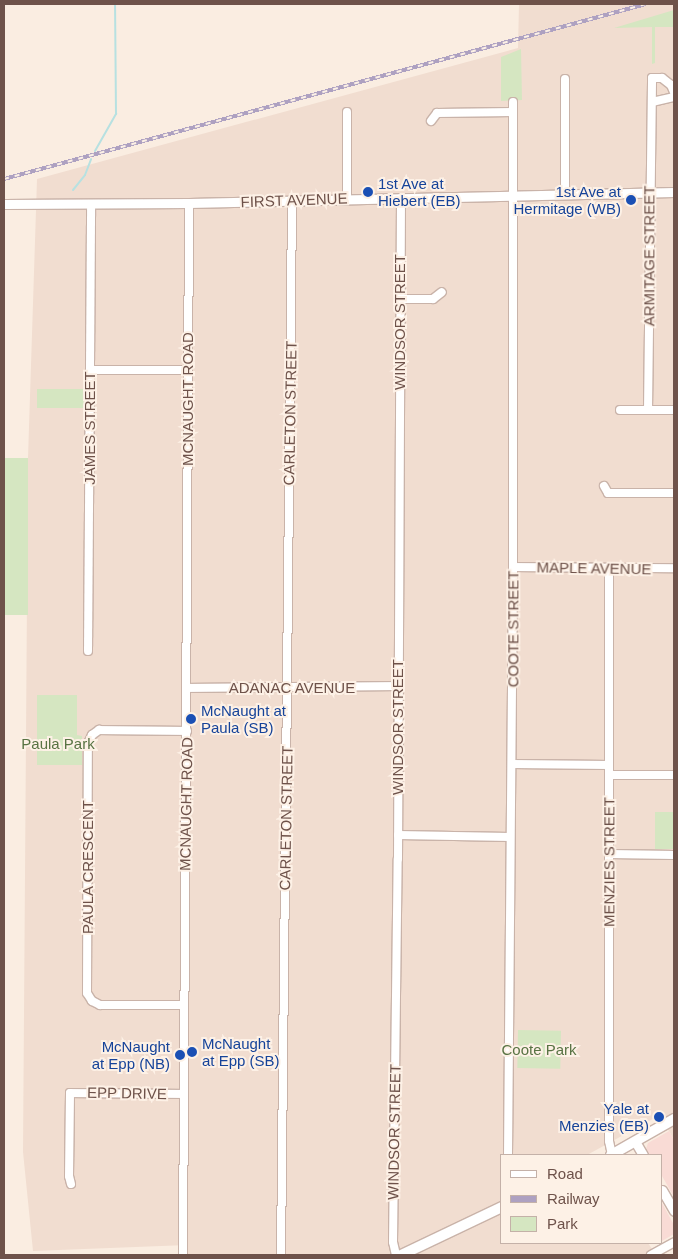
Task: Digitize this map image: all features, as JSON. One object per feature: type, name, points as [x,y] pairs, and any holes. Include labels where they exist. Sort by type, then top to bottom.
[{"type":"main road","points":[[613,1154],[636,1143],[674,1119]]},
{"type":"main road","points":[[401,1255],[500,1207]]},
{"type":"street","name":"ARMITAGE STREET","points":[[648,410],[652,78],[662,78],[671,85],[674,92]]},
{"type":"street","points":[[565,79],[565,195]]},
{"type":"street","points":[[652,102],[674,97]]},
{"type":"street","name":"COOTE STREET","points":[[508,1154],[514,567],[513,102]]},
{"type":"street","points":[[347,112],[347,198]]},
{"type":"street","points":[[431,121],[437,113],[513,112]]},
{"type":"street","name":"FIRST AVENUE","points":[[4,204],[91,205],[674,192]]},
{"type":"street","name":"WINDSOR STREET","points":[[396,1255],[393,1242],[398,836],[401,198]]},
{"type":"street","name":"CARLETON STREET","points":[[282,1255],[292,200]]},
{"type":"street","name":"MCNAUGHT ROAD","points":[[183,1255],[189,203]]},
{"type":"street","name":"JAMES STREET","points":[[88,651],[91,205]]},
{"type":"street","points":[[400,299],[433,299],[442,292]]},
{"type":"street","points":[[90,370],[188,370]]},
{"type":"street","points":[[620,410],[674,410]]},
{"type":"street","points":[[604,486],[608,493],[674,493]]},
{"type":"street","name":"MAPLE AVENUE","points":[[514,567],[674,568]]},
{"type":"street","name":"MENZIES STREET","points":[[609,569],[609,1141],[611,1154]]},
{"type":"street","name":"ADANAC AVENUE","points":[[187,688],[398,686]]},
{"type":"street","name":"PAULA CRESCENT","points":[[184,1005],[100,1005],[87,994],[88,743],[92,735],[99,730],[187,731]]},
{"type":"street","points":[[512,764],[608,765]]},
{"type":"street","points":[[609,775],[674,775]]},
{"type":"street","points":[[398,836],[510,837]]},
{"type":"street","points":[[610,854],[674,855]]},
{"type":"street","name":"EPP DRIVE","points":[[71,1184],[69,1176],[70,1093],[184,1094]]},
{"type":"street","points":[[636,1143],[642,1154]]},
{"type":"street","points":[[663,1192],[674,1211]]},
{"type":"street","points":[[650,1255],[674,1242]]},
{"type":"shaded area","points":[[519,4],[674,4],[674,1140],[660,1115],[589,1154],[500,1154],[500,1244],[649,1244],[656,1255],[188,1255],[187,1245],[33,1251],[23,1152],[28,458],[37,179],[518,48]]},
{"type":"shaded area","points":[[669,1131],[674,1140],[674,1197],[663,1178],[663,1154],[649,1154],[646,1149],[648,1143]]},
{"type":"shaded area","points":[[663,1205],[674,1225],[674,1234],[663,1240]]},
{"type":"green space","points":[[674,10],[674,27],[655,27],[655,63],[652,64],[652,27],[614,28]]},
{"type":"green space","points":[[521,49],[522,100],[501,101],[501,57]]},
{"type":"green space","points":[[37,389],[85,389],[85,408],[37,408]]},
{"type":"green space","points":[[4,458],[28,458],[28,615],[4,615]]},
{"type":"green space","name":"Paula Park","points":[[37,695],[77,695],[77,735],[82,736],[82,765],[37,765]]},
{"type":"green space","points":[[655,812],[674,812],[674,849],[655,849]]},
{"type":"green space","name":"Coote Park","points":[[518,1030],[561,1031],[560,1069],[517,1068]]},
{"type":"waterway","points":[[95,151],[116,114],[115,4]]},
{"type":"waterway","points":[[73,190],[85,175],[91,159]]},
{"type":"railway","points":[[4,179],[646,4]]},
{"type":"place","name":"1st Ave at Hiebert (EB)","points":[[368,192]]},
{"type":"place","name":"1st Ave at Hermitage (WB)","points":[[631,200]]},
{"type":"place","name":"McNaught at Paula (SB)","points":[[191,719]]},
{"type":"place","name":"McNaught at Epp (SB)","points":[[192,1052]]},
{"type":"place","name":"McNaught at Epp (NB)","points":[[180,1055]]},
{"type":"place","name":"Yale at Menzies (EB)","points":[[659,1117]]}]
